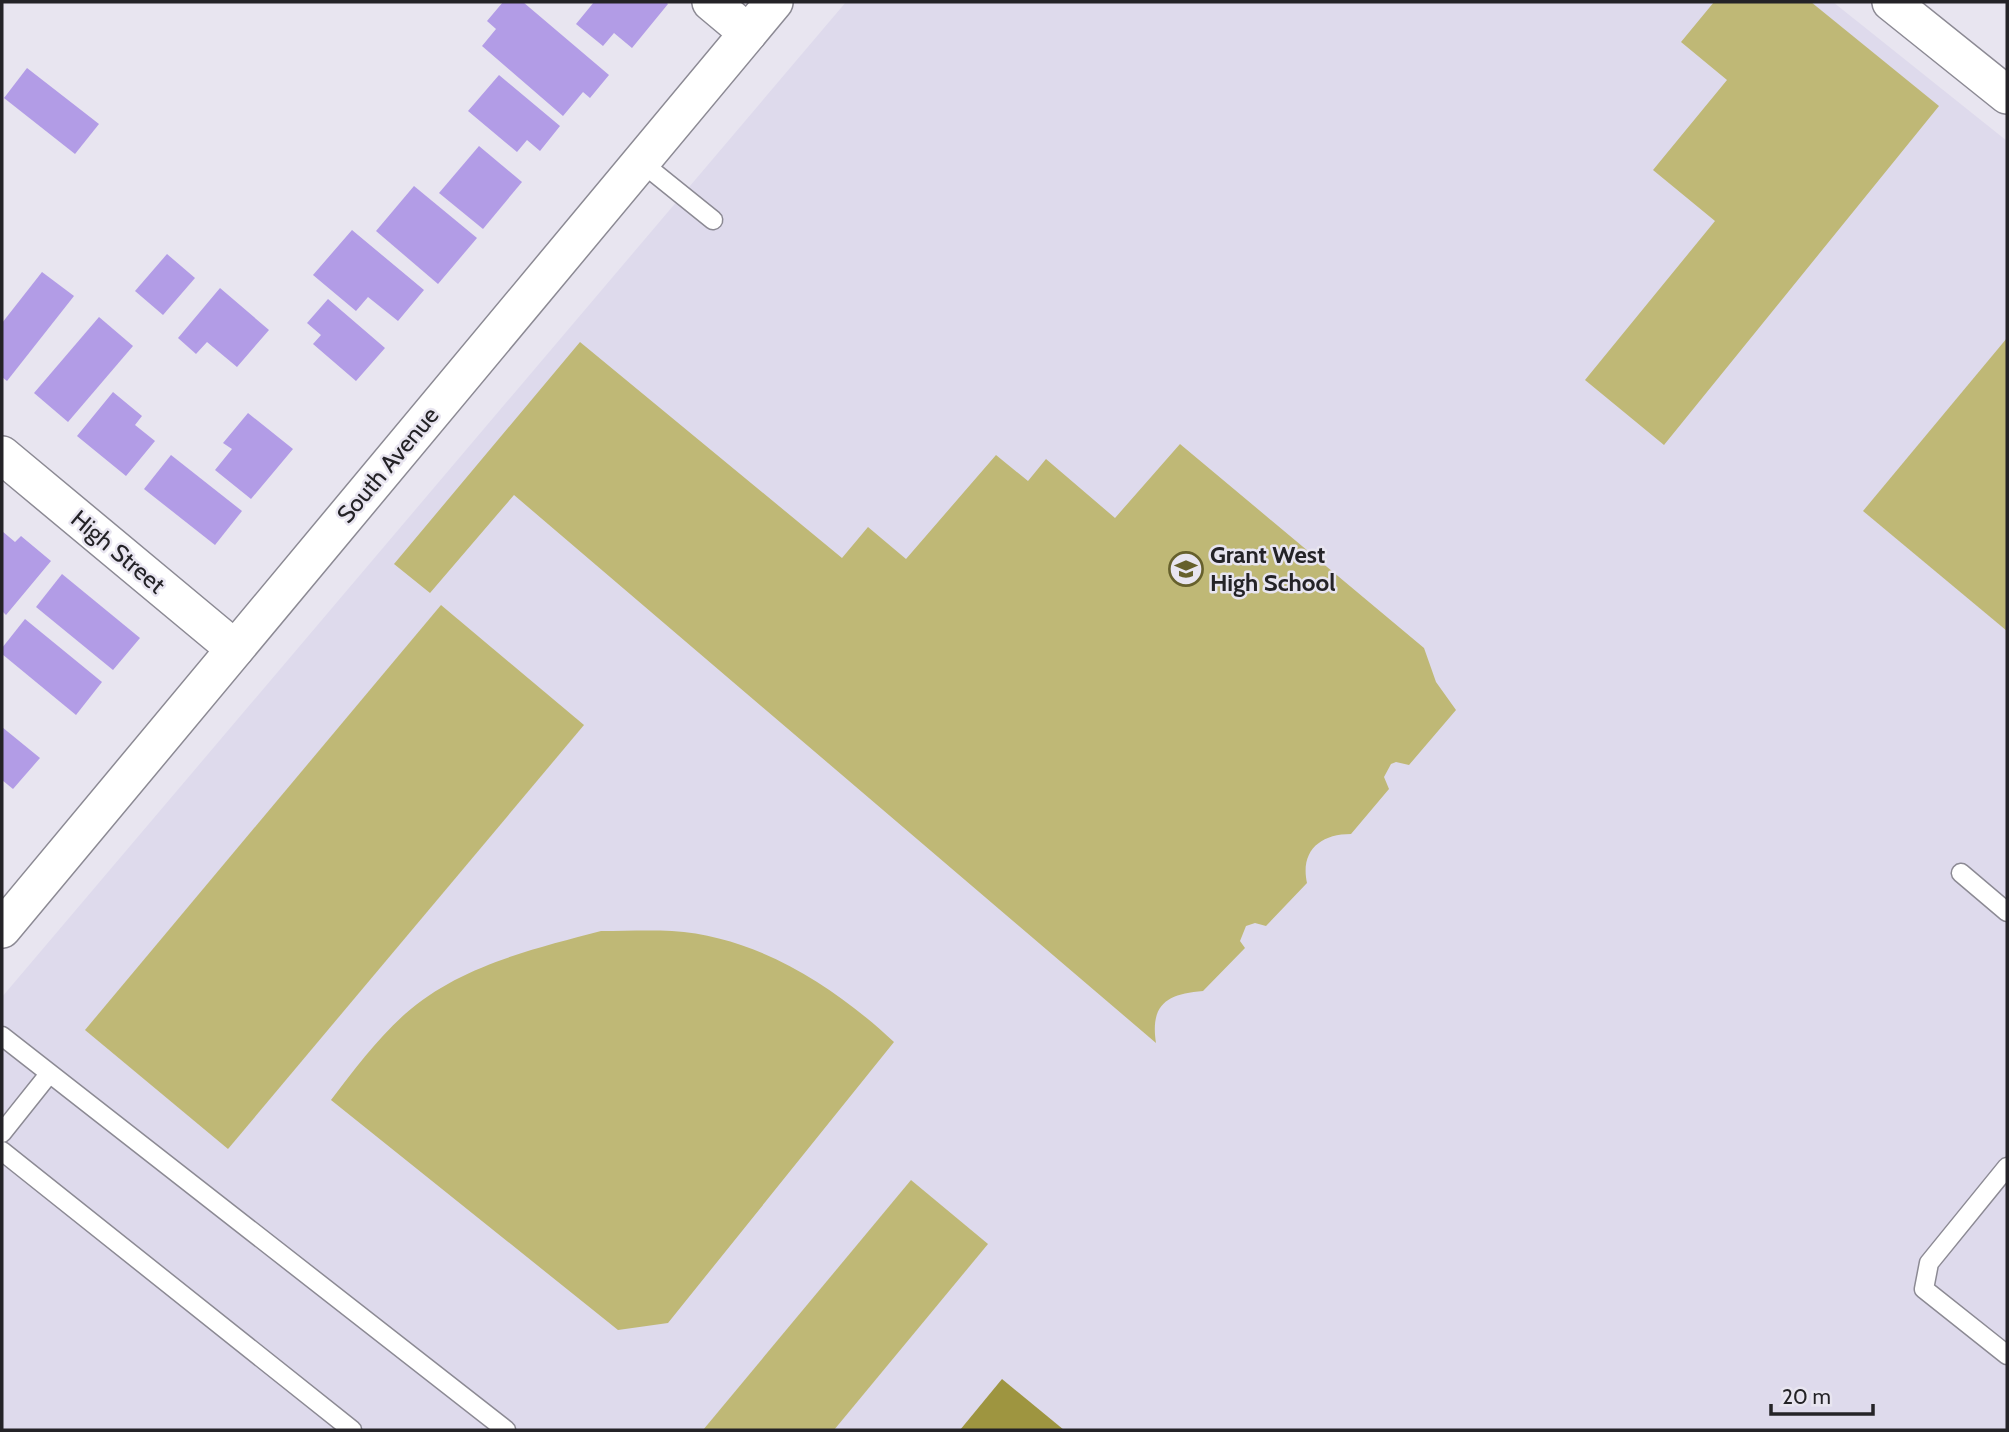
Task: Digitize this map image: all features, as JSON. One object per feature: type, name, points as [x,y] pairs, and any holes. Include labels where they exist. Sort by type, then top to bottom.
[{"type":"street","points":[[710,2],[748,33]]},
{"type":"street","name":"South Avenue","points":[[2,929],[774,2]]},
{"type":"street","points":[[1891,2],[2004,85]]},
{"type":"street","name":"High Street","points":[[2,455],[235,649]]},
{"type":"lane","points":[[641,162],[713,220]]},
{"type":"lane","points":[[1961,873],[2007,912]]},
{"type":"lane","points":[[2,1036],[506,1430]]},
{"type":"lane","points":[[2,1133],[49,1074]]},
{"type":"lane","points":[[2,1151],[352,1430]]},
{"type":"lane","points":[[2007,1167],[1929,1263],[1924,1289],[2007,1355]]},
{"type":"shaded area","name":"Grant West High School","points":[[846,2],[1833,2],[2007,141],[2007,1430],[2,1430],[2,997]]},
{"type":"shaded area","points":[[1714,2],[1811,2],[1939,106],[1664,445],[1585,380],[1715,221],[1653,170],[1727,80],[1681,42]]},
{"type":"shaded area","points":[[2007,338],[2007,631],[1863,511]]},
{"type":"shaded area","points":[[580,342],[842,558],[868,527],[906,559],[996,455],[1028,481],[1046,459],[1115,518],[1180,444],[1424,648],[1436,682],[1456,710],[1409,765],[1396,762],[1391,764],[1384,777],[1389,789],[1351,834],[1330,837],[1315,846],[1307,862],[1307,883],[1266,926],[1255,923],[1246,926],[1240,941],[1245,948],[1203,991],[1180,995],[1164,1003],[1156,1019],[1156,1043],[514,495],[430,593],[394,564]]},
{"type":"shaded area","points":[[441,605],[584,725],[228,1149],[85,1030]]},
{"type":"shaded area","points":[[601,931],[672,931],[734,943],[792,967],[820,984],[871,1021],[894,1042],[668,1323],[618,1330],[331,1100],[385,1034],[426,997],[473,971],[498,961]]},
{"type":"shaded area","points":[[911,1180],[988,1244],[834,1430],[703,1430]]},
{"type":"shaded area","points":[[1002,1379],[1064,1430],[960,1430]]},
{"type":"building","points":[[503,2],[523,2],[609,75],[590,98],[583,92],[563,116],[482,46],[496,29],[487,21]]},
{"type":"building","points":[[594,2],[668,4],[632,48],[614,33],[603,46],[576,24]]},
{"type":"building","points":[[27,68],[99,124],[75,154],[4,98]]},
{"type":"building","points":[[499,75],[560,126],[540,151],[527,140],[517,152],[468,111]]},
{"type":"building","points":[[479,146],[522,182],[483,229],[439,193]]},
{"type":"building","points":[[414,186],[477,238],[438,284],[376,231]]},
{"type":"building","points":[[352,230],[424,290],[398,321],[368,297],[356,311],[313,275]]},
{"type":"building","points":[[167,254],[195,278],[163,315],[135,291]]},
{"type":"building","points":[[42,272],[74,296],[7,381],[2,377],[2,323]]},
{"type":"building","points":[[220,288],[269,330],[237,367],[207,342],[196,354],[178,338]]},
{"type":"building","points":[[328,299],[385,348],[356,381],[313,344],[321,335],[307,323]]},
{"type":"building","points":[[99,317],[133,346],[68,422],[34,393]]},
{"type":"building","points":[[113,392],[142,416],[135,425],[155,441],[126,476],[77,436]]},
{"type":"building","points":[[248,413],[293,449],[251,499],[215,470],[232,449],[223,443]]},
{"type":"building","points":[[171,455],[242,511],[215,545],[144,489]]},
{"type":"building","points":[[2,531],[15,542],[21,536],[51,561],[6,615],[2,611]]},
{"type":"building","points":[[62,574],[140,638],[113,670],[36,607]]},
{"type":"building","points":[[25,619],[102,682],[76,715],[2,654],[2,648]]},
{"type":"building","points":[[2,727],[40,758],[13,789],[2,780]]},
{"type":"place","name":"Grant West High School","points":[[1186,569]]}]
